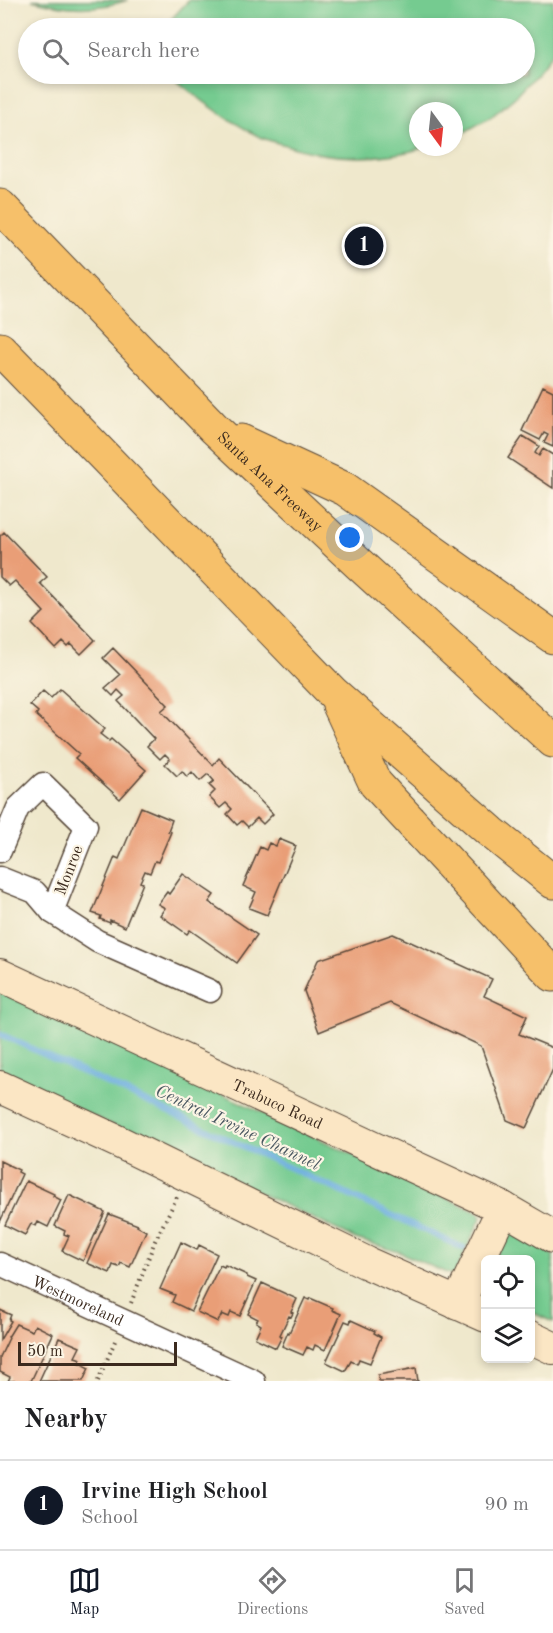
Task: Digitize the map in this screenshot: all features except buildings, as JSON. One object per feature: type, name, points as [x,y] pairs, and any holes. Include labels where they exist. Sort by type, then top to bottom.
[{"type":"highway","name":"Santa Ana Freeway","points":[[0,206],[215,429],[553,741]]},
{"type":"highway","points":[[0,349],[333,693],[491,832],[553,882]]},
{"type":"highway","points":[[215,429],[345,489],[553,637]]},
{"type":"highway","points":[[333,693],[375,783],[553,975]]},
{"type":"main road","name":"Trabuco Road","points":[[0,975],[503,1208],[553,1237]]},
{"type":"main road","points":[[0,1087],[188,1175],[367,1263],[472,1310],[503,1208]]},
{"type":"main road","points":[[535,1339],[553,1348]]},
{"type":"street","name":"Monroe","points":[[0,851],[18,807],[43,784],[86,826],[52,912]]},
{"type":"street","name":"Monroe","points":[[0,878],[35,892],[52,912],[97,941],[210,991]]},
{"type":"street","name":"Westmoreland","points":[[0,1264],[254,1381]]},
{"type":"path","points":[[98,1381],[155,1241],[188,1175]]},
{"type":"green space","points":[[32,0],[128,0],[116,4],[80,8]]},
{"type":"green space","points":[[189,0],[553,0],[553,52],[535,74],[535,18],[172,18]]},
{"type":"green space","points":[[181,84],[526,84],[491,117],[463,133],[463,102],[409,102],[409,152],[391,155],[336,156],[300,149],[260,137],[213,108]]},
{"type":"green space","points":[[0,991],[479,1213],[480,1220],[456,1271],[451,1275],[399,1252],[356,1239],[0,1073]]},
{"type":"green space","points":[[510,1229],[553,1255],[553,1322],[535,1314],[535,1255],[497,1255]]},
{"type":"waterway","name":"Central Irvine Channel","points":[[0,1034],[463,1248]]},
{"type":"place","name":"Irvine High School","points":[[364,246]]}]
